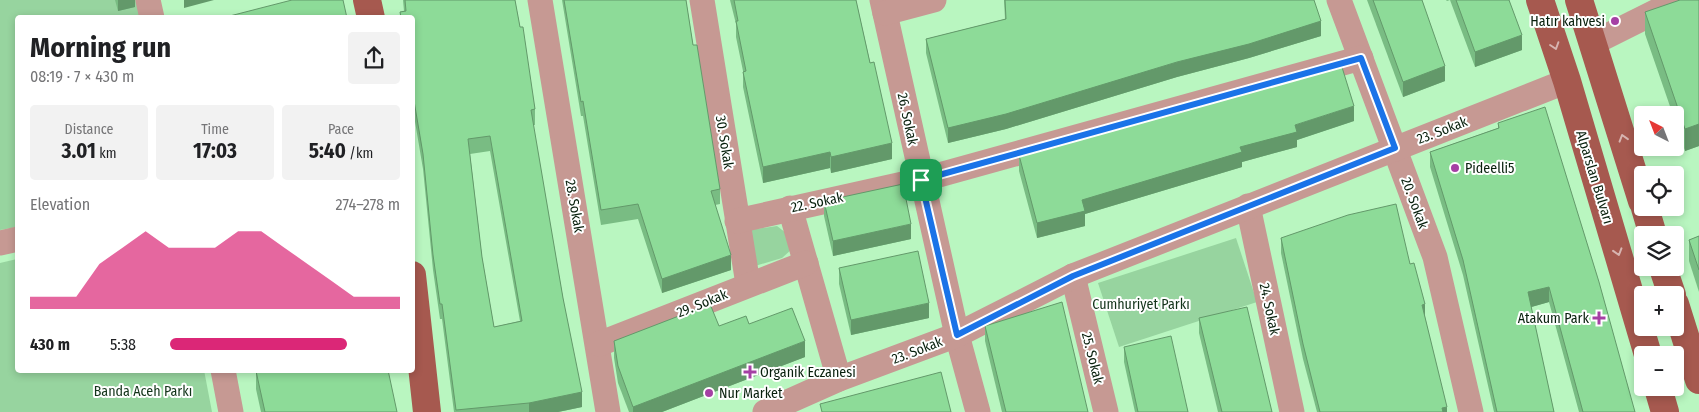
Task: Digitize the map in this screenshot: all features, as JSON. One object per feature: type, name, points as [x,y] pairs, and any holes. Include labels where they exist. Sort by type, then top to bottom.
[{"type":"main road","points":[[367,0],[370,15]]},
{"type":"main road","name":"Alparslan Bulvarı","points":[[1540,0],[1567,81],[1645,346]]},
{"type":"main road","points":[[1579,0],[1634,175]]},
{"type":"main road","points":[[1567,81],[1593,43]]},
{"type":"main road","points":[[416,323],[427,412]]},
{"type":"main road","points":[[1684,332],[1699,380]]},
{"type":"main road","points":[[1660,396],[1665,412]]},
{"type":"street","points":[[148,0],[151,15]]},
{"type":"street","name":"28. Sokak","points":[[540,0],[599,344],[608,412]]},
{"type":"street","name":"30. Sokak","points":[[702,0],[748,284]]},
{"type":"street","points":[[884,6],[934,0]]},
{"type":"street","name":"20. Sokak","points":[[1339,0],[1435,257],[1471,412]]},
{"type":"street","points":[[1593,43],[1679,0]]},
{"type":"street","name":"26. Sokak","points":[[884,6],[921,180],[957,335],[978,412]]},
{"type":"street","name":"22. Sokak","points":[[737,221],[921,180],[1361,58]]},
{"type":"street","name":"23. Sokak","points":[[765,412],[792,407],[839,379],[957,335],[1073,276],[1567,81]]},
{"type":"street","name":"24. Sokak","points":[[1248,206],[1292,412]]},
{"type":"street","points":[[790,208],[839,379]]},
{"type":"street","points":[[0,243],[15,240]]},
{"type":"street","name":"29. Sokak","points":[[599,344],[748,284],[806,263]]},
{"type":"street","name":"25. Sokak","points":[[1073,276],[1106,412]]},
{"type":"street","points":[[224,373],[231,412]]},
{"type":"green space","points":[[0,0],[139,0],[143,15],[15,15],[15,227],[0,230]]},
{"type":"green space","points":[[777,226],[790,236],[792,249],[782,258],[755,266],[749,230]]},
{"type":"green space","name":"Cumhuriyet Parkı","points":[[1236,238],[1257,302],[1119,347],[1098,283]]},
{"type":"green space","name":"Banda Aceh Parkı","points":[[15,259],[15,373],[205,373],[212,412],[0,412],[0,263]]},
{"type":"building","points":[[292,0],[343,0],[346,15],[234,15]]},
{"type":"building","points":[[405,0],[515,0],[520,27],[523,27],[535,109],[531,110],[563,298],[582,392],[529,403],[456,410],[442,304],[440,304],[433,255],[423,154],[415,107],[415,15],[400,15],[400,12],[406,11]],"holes":[[[490,136],[522,321],[494,327],[482,257],[468,139]]]},
{"type":"building","points":[[564,0],[686,0],[693,45],[697,45],[720,189],[711,191],[731,255],[662,279],[638,204],[601,210]]},
{"type":"building","points":[[734,0],[856,0],[870,63],[874,62],[892,143],[831,157],[830,152],[763,167],[743,72],[746,71],[736,21],[738,21]]},
{"type":"building","points":[[1005,0],[1314,0],[1321,21],[1249,44],[1177,62],[1006,114],[948,128],[926,39],[1006,19]]},
{"type":"building","points":[[1373,0],[1422,0],[1445,66],[1403,82]]},
{"type":"building","points":[[1456,0],[1509,0],[1522,35],[1475,52]]},
{"type":"building","points":[[1680,0],[1699,0],[1699,124],[1685,129],[1684,106],[1677,106],[1645,12]]},
{"type":"building","points":[[1341,64],[1354,106],[1295,125],[1297,132],[1240,147],[1242,152],[1082,200],[1085,211],[1037,223],[1019,155],[1241,94]]},
{"type":"building","points":[[1545,107],[1599,282],[1635,412],[1583,412],[1549,287],[1528,292],[1554,412],[1497,412],[1463,260],[1430,152],[1499,128],[1498,123]]},
{"type":"building","points":[[903,184],[911,224],[833,241],[824,201]]},
{"type":"building","points":[[1396,204],[1410,264],[1414,263],[1425,304],[1422,305],[1447,407],[1442,408],[1443,412],[1320,412],[1303,344],[1281,238],[1348,215]]},
{"type":"building","points":[[1699,236],[1699,270],[1689,240]]},
{"type":"building","points":[[918,251],[929,303],[851,320],[839,268]]},
{"type":"building","points":[[1062,302],[1088,412],[1006,412],[985,326]]},
{"type":"building","points":[[710,304],[719,326],[746,316],[749,324],[792,308],[805,341],[633,407],[618,366],[614,341]]},
{"type":"building","points":[[1247,307],[1272,412],[1222,412],[1199,318]]},
{"type":"building","points":[[1171,336],[1188,412],[1138,412],[1124,347]]},
{"type":"building","points":[[941,372],[951,412],[822,412],[820,404]]},
{"type":"building","points":[[256,373],[389,373],[397,412],[265,412]]},
{"type":"place","name":"Hatır kahvesi","points":[[1615,21]]},
{"type":"place","name":"Pideelli5","points":[[1455,168]]},
{"type":"place","name":"Atakum Park","points":[[1599,318]]},
{"type":"place","name":"Organik Eczanesi","points":[[750,372]]},
{"type":"place","name":"Nur Market","points":[[709,393]]},
{"type":"route","points":[[1361,58],[1395,148],[1073,276],[957,335],[921,180],[1361,58]]}]
